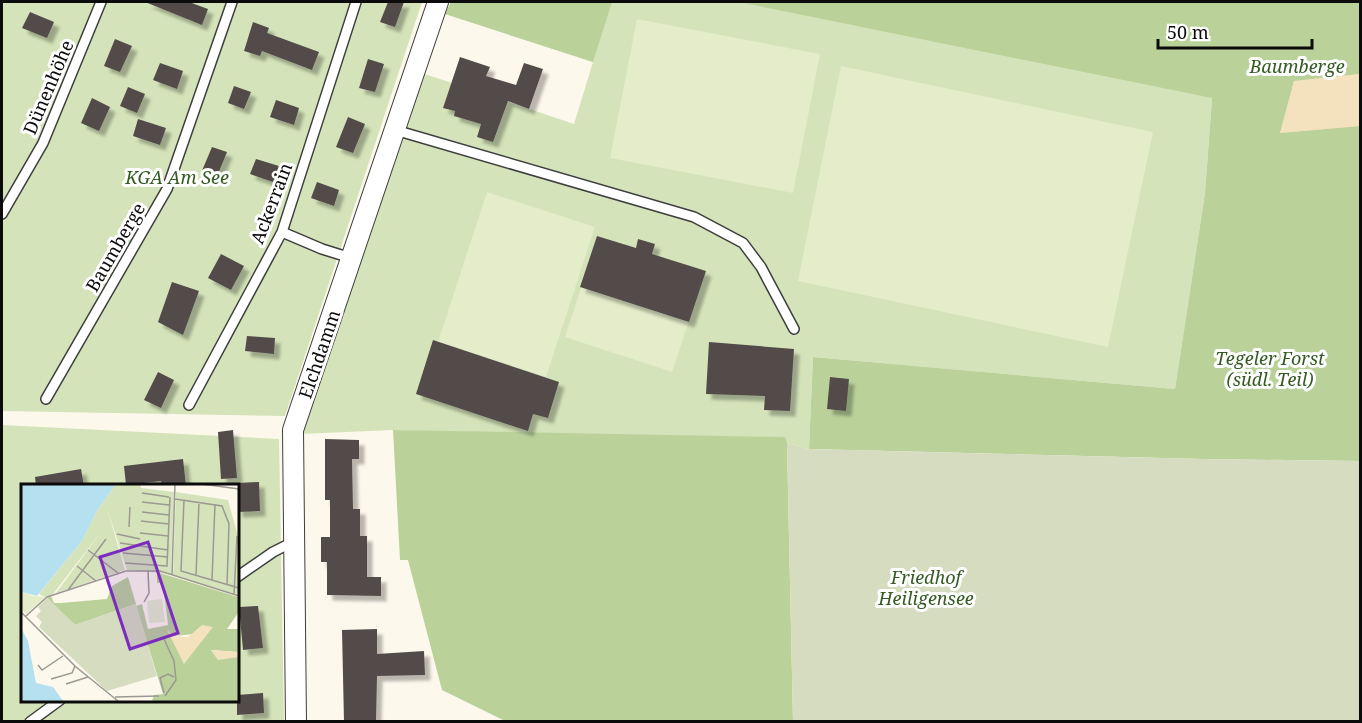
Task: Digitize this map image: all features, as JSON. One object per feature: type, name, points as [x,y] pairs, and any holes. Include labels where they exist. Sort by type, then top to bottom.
[{"type":"street","name":"Elchdamm","points":[[296,722],[293,430],[438,2]]},
{"type":"lane","name":"Dünenhöhe","points":[[2,214],[43,143],[101,2]]},
{"type":"lane","name":"Baumberge","points":[[46,399],[167,189],[232,2]]},
{"type":"lane","name":"Ackerrain","points":[[189,405],[282,232],[356,2]]},
{"type":"lane","points":[[395,130],[694,217],[743,243],[761,267],[794,329]]},
{"type":"lane","points":[[282,232],[322,249],[351,258]]},
{"type":"lane","points":[[238,576],[273,552],[293,542]]},
{"type":"lane","points":[[30,722],[57,702]]},
{"type":"green space","name":"KGA Am See","points":[[2,2],[422,2],[285,416],[2,411]]},
{"type":"green space","points":[[451,2],[1360,2],[1360,296],[1245,103],[1182,90],[1212,97],[1205,193],[1175,389],[813,357],[809,449],[787,443],[393,430],[300,434],[402,131],[425,74],[574,124],[593,62],[445,14]]},
{"type":"green space","points":[[451,2],[612,2],[593,62],[445,14]]},
{"type":"green space","name":"Tegeler Forst (südl. Teil)","points":[[739,2],[1360,2],[1360,74],[1294,81],[1280,133],[1360,126],[1360,461],[809,449],[813,357],[1175,389],[1205,193],[1212,98]]},
{"type":"green space","points":[[637,19],[820,54],[793,193],[610,158]]},
{"type":"green space","points":[[841,66],[1153,132],[1108,347],[798,281]]},
{"type":"green space","points":[[487,192],[595,227],[546,377],[438,342]]},
{"type":"green space","points":[[598,237],[705,272],[672,372],[565,337]]},
{"type":"green space","points":[[2,425],[279,439],[284,721],[2,721]]},
{"type":"green space","points":[[393,430],[785,437],[787,443],[793,721],[505,721],[442,690],[408,560],[400,560]]},
{"type":"green space","name":"Friedhof Heiligensee","points":[[787,443],[809,449],[1360,461],[1360,721],[793,721]]},
{"type":"sand","points":[[1360,74],[1360,126],[1280,133],[1294,81]]},
{"type":"building","points":[[145,2],[189,2],[208,9],[202,25]]},
{"type":"building","points":[[388,2],[404,2],[395,27],[380,22]]},
{"type":"building","points":[[30,12],[54,22],[47,38],[22,28]]},
{"type":"building","points":[[253,22],[269,28],[267,33],[319,52],[312,70],[262,51],[260,56],[244,51]]},
{"type":"building","points":[[115,39],[132,46],[120,72],[104,66]]},
{"type":"building","points":[[460,57],[490,67],[486,76],[516,85],[524,63],[543,69],[529,109],[508,101],[493,142],[477,137],[481,124],[454,116],[455,111],[443,108]]},
{"type":"building","points":[[368,59],[384,64],[375,92],[359,88]]},
{"type":"building","points":[[160,63],[183,71],[177,89],[153,80]]},
{"type":"building","points":[[234,86],[251,92],[244,109],[228,103]]},
{"type":"building","points":[[128,87],[145,94],[137,113],[120,106]]},
{"type":"building","points":[[92,98],[110,107],[99,131],[81,123]]},
{"type":"building","points":[[276,100],[299,108],[294,125],[270,117]]},
{"type":"building","points":[[348,117],[365,124],[353,153],[336,147]]},
{"type":"building","points":[[138,119],[166,128],[160,145],[133,136]]},
{"type":"building","points":[[212,147],[227,152],[216,179],[201,173]]},
{"type":"building","points":[[256,159],[279,166],[273,182],[250,174]]},
{"type":"building","points":[[317,182],[339,190],[334,206],[311,198]]},
{"type":"building","points":[[597,236],[636,248],[638,239],[655,244],[652,254],[706,271],[689,322],[580,287]]},
{"type":"building","points":[[221,254],[244,266],[231,290],[208,278]]},
{"type":"building","points":[[172,282],[199,291],[183,335],[158,322]]},
{"type":"building","points":[[247,336],[275,338],[274,354],[245,351]]},
{"type":"building","points":[[433,340],[559,382],[548,418],[533,414],[528,431],[416,394]]},
{"type":"building","points":[[709,342],[794,349],[790,411],[764,410],[765,396],[706,394]]},
{"type":"building","points":[[158,372],[174,380],[161,408],[144,400]]},
{"type":"building","points":[[830,377],[849,379],[846,411],[827,409]]},
{"type":"building","points":[[233,430],[237,478],[221,479],[218,432]]},
{"type":"building","points":[[325,439],[359,440],[359,459],[352,459],[353,509],[360,509],[360,536],[367,536],[367,577],[381,577],[381,596],[327,595],[327,562],[321,562],[321,537],[330,537],[330,500],[325,500]]},
{"type":"building","points":[[183,459],[186,484],[162,484],[161,481],[126,484],[124,466]]},
{"type":"building","points":[[81,469],[84,484],[36,484],[35,477]]},
{"type":"building","points":[[259,482],[260,511],[238,512],[237,483]]},
{"type":"building","points":[[258,606],[263,648],[243,650],[239,607]]},
{"type":"building","points":[[377,629],[377,654],[424,651],[425,675],[377,676],[376,722],[344,722],[342,630]]},
{"type":"building","points":[[263,693],[264,713],[237,715],[238,695]]}]
